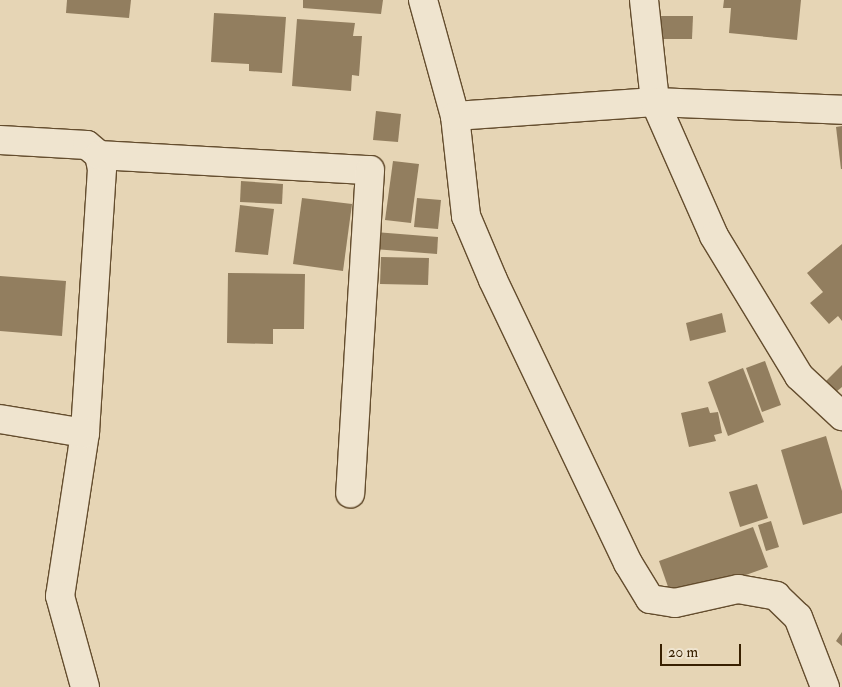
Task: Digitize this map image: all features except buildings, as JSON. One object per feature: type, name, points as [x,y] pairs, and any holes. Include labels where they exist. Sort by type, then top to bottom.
[{"type":"street","points":[[423,0],[455,116],[466,216],[493,280],[628,563],[650,599],[675,603],[738,589],[776,596],[798,617],[825,687]]},
{"type":"street","points":[[644,0],[655,102],[714,236],[799,376],[842,416]]},
{"type":"street","points":[[455,116],[655,102],[842,110]]},
{"type":"street","points":[[0,140],[86,145],[99,155],[370,170],[350,494]]},
{"type":"street","points":[[85,687],[60,596],[85,433],[102,169],[99,155]]},
{"type":"street","points":[[0,419],[85,433]]}]
